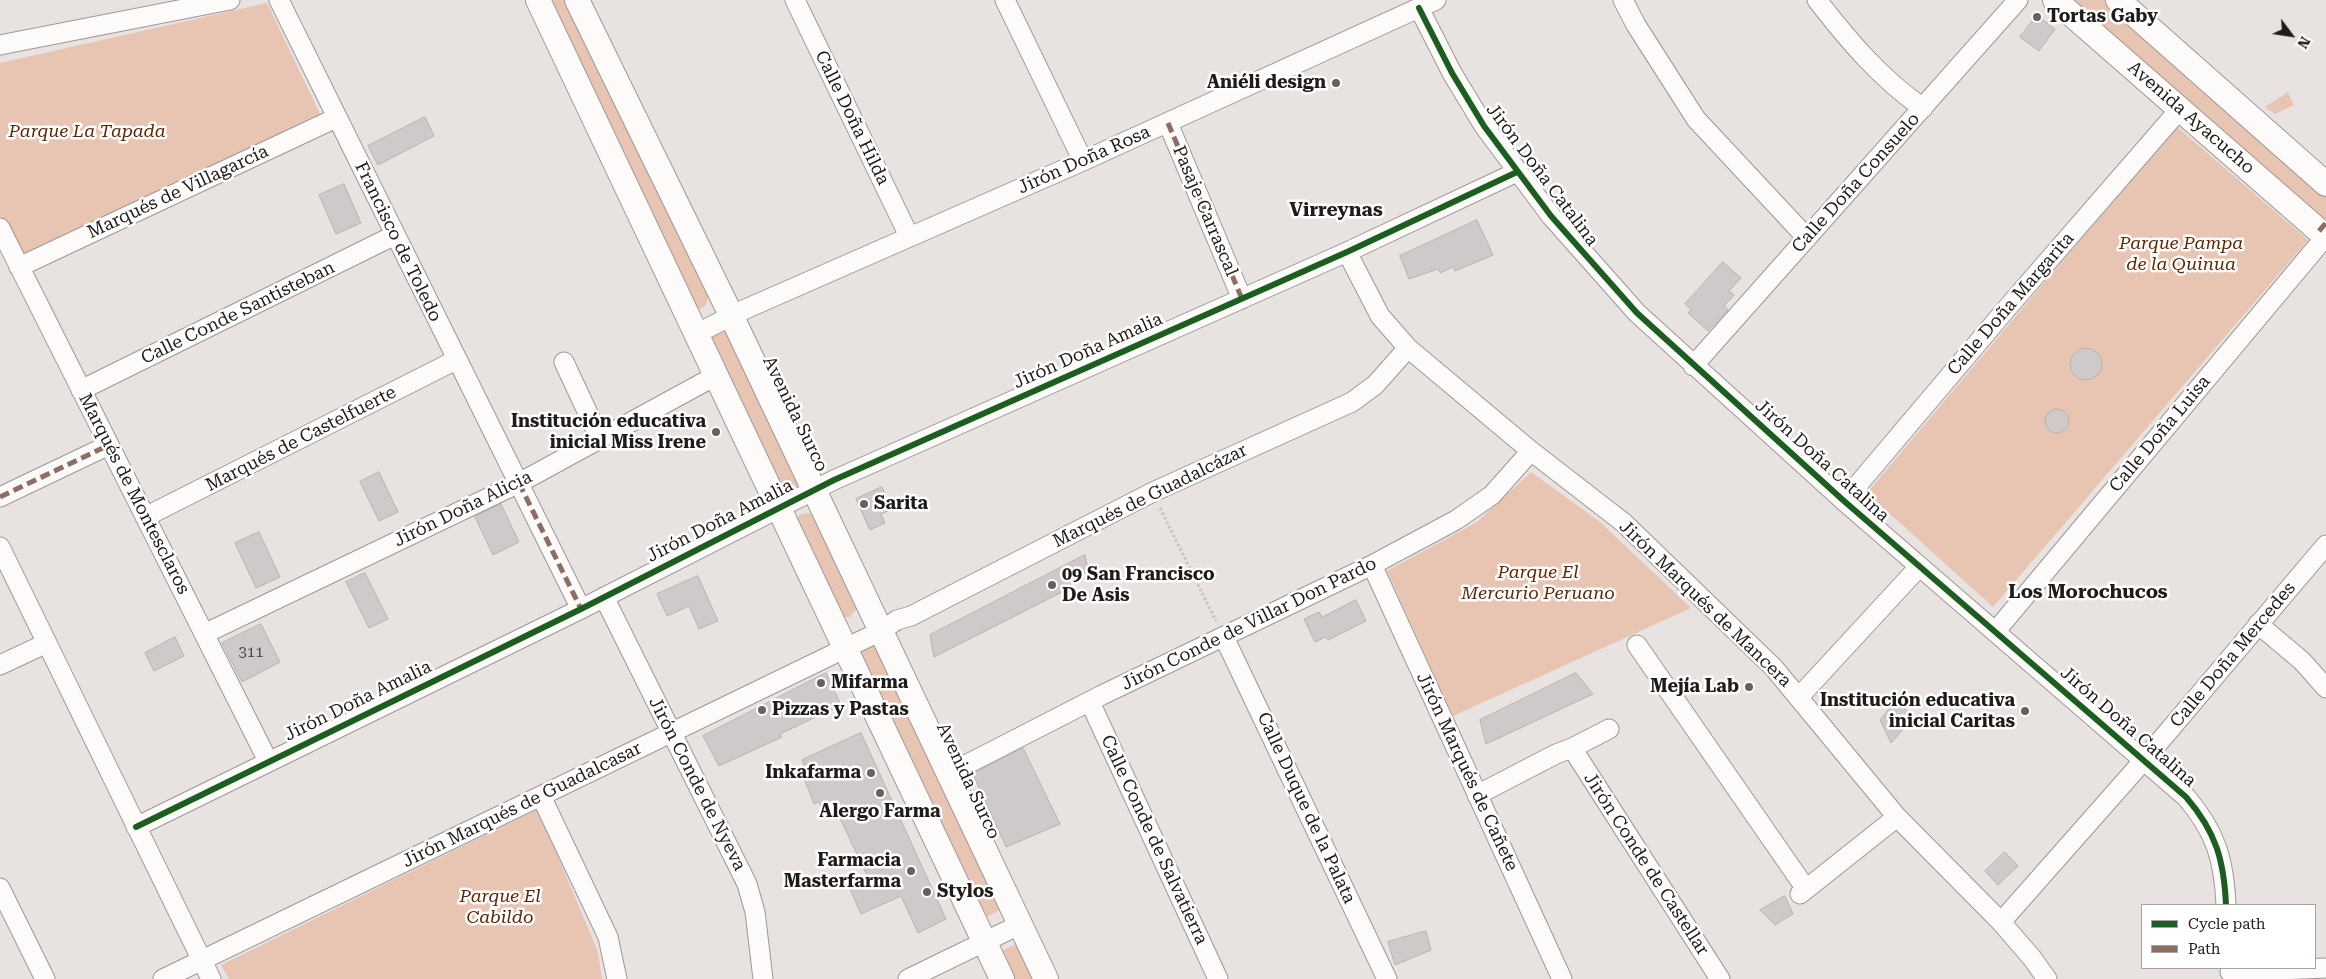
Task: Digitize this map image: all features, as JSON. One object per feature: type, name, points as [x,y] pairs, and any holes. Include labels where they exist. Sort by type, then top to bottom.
[{"type":"main road","points":[[538,0],[1002,979]]},
{"type":"main road","name":"Avenida Surco","points":[[577,0],[815,490],[1046,979]]},
{"type":"main road","name":"Avenida Ayacucho","points":[[2055,0],[2326,236]]},
{"type":"main road","points":[[2118,0],[2326,184]]},
{"type":"street","points":[[0,45],[230,0]]},
{"type":"street","name":"Francisco de Toledo","points":[[279,0],[581,609]]},
{"type":"street","name":"Calle Doña Hilda","points":[[795,0],[909,236]]},
{"type":"street","points":[[1005,0],[1083,161]]},
{"type":"street","points":[[1623,0],[1636,25],[1696,119],[1807,238]]},
{"type":"street","points":[[1817,0],[1870,62],[1908,98],[1923,108]]},
{"type":"street","name":"Calle Doña Consuelo","points":[[1693,366],[2018,0]]},
{"type":"street","name":"Jirón Doña Rosa","points":[[696,334],[741,311],[1168,123],[1427,4]]},
{"type":"street","name":"Jirón Doña Catalina","points":[[1427,4],[1468,100],[1517,172],[1551,216],[1614,289],[1693,366],[1844,502],[2186,797],[2203,817],[2219,850],[2226,904]]},
{"type":"street","name":"Calle Doña Margarita","points":[[1844,502],[2008,307],[2180,109]]},
{"type":"street","name":"Marqués de Villagarcía","points":[[19,267],[336,118]]},
{"type":"street","name":"Pasaje Carrascal","points":[[1168,123],[1242,299]]},
{"type":"street","name":"Jirón Doña Amalia","points":[[136,828],[268,761],[581,609],[756,518],[1347,252],[1517,172]]},
{"type":"street","name":"Marqués de Montesclaros","points":[[0,228],[268,761]]},
{"type":"street","name":"Calle Conde Santisteban","points":[[81,390],[395,235]]},
{"type":"street","name":"Calle Doña Luisa","points":[[1995,632],[2326,236]]},
{"type":"street","name":"Jirón Marqués de Mancera","points":[[1347,252],[1380,316],[1408,348],[1532,451],[1624,523],[1774,668],[1897,817],[2001,922],[2032,958],[2046,979]]},
{"type":"street","name":"Marqués de Guadalcázar","points":[[881,631],[897,620],[911,616],[1153,492],[1352,402],[1375,385],[1408,348]]},
{"type":"street","name":"Marqués de Castelfuerte","points":[[145,517],[456,360]]},
{"type":"street","points":[[564,362],[600,439]]},
{"type":"street","name":"Jirón Doña Alicia","points":[[204,634],[519,483],[717,375]]},
{"type":"street","points":[[0,497],[109,445]]},
{"type":"street","name":"Jirón Conde de Villar Don Pardo","points":[[948,774],[1090,702],[1372,565],[1482,503],[1501,486],[1532,451]]},
{"type":"street","name":"Calle Doña Mercedes","points":[[2001,922],[2144,760],[2326,545]]},
{"type":"street","points":[[0,547],[211,979]]},
{"type":"street","name":"Jirón Marqués de Cañete","points":[[1372,565],[1562,979]]},
{"type":"street","points":[[1799,697],[1919,567]]},
{"type":"street","name":"Jirón Conde de Nyeva","points":[[604,597],[670,733],[747,884],[755,912],[763,979]]},
{"type":"street","points":[[2258,624],[2302,661],[2326,688]]},
{"type":"street","name":"Jirón Marqués de Guadalcasar","points":[[163,979],[881,631]]},
{"type":"street","name":"Calle Duque de la Palata","points":[[1224,637],[1387,979]]},
{"type":"street","points":[[0,665],[46,643]]},
{"type":"street","points":[[1637,645],[1803,891],[1897,817]]},
{"type":"street","name":"Calle Conde de Salvatierra","points":[[1090,702],[1218,979]]},
{"type":"street","points":[[1477,795],[1609,729]]},
{"type":"street","name":"Jirón Conde de Castellar","points":[[1572,748],[1720,979]]},
{"type":"street","points":[[541,796],[608,937],[617,979]]},
{"type":"street","points":[[0,888],[45,979]]},
{"type":"street","points":[[908,979],[1019,924]]},
{"type":"street","points":[[2231,973],[2307,969]]},
{"type":"path","points":[[1153,492],[1224,637]]},
{"type":"green space","points":[[546,0],[568,0],[708,296],[706,305],[699,309],[689,305]]},
{"type":"green space","points":[[2060,0],[2106,0],[2326,194],[2326,233]]},
{"type":"green space","name":"Parque La Tapada","points":[[267,3],[322,118],[20,258],[0,216],[0,63]]},
{"type":"green space","points":[[2288,92],[2294,105],[2275,114],[2265,107]]},
{"type":"green space","name":"Parque Pampa de la Quinua","points":[[2176,126],[2308,240],[1993,607],[1867,493]]},
{"type":"green space","points":[[722,332],[731,334],[803,480],[790,492],[779,493],[709,347],[712,336]]},
{"type":"green space","name":"Parque El Mercurio Peruano","points":[[1531,472],[1600,522],[1691,608],[1453,716],[1387,571],[1477,522]]},
{"type":"green space","points":[[805,513],[815,514],[859,606],[850,617],[844,617],[838,613],[794,524],[798,516]]},
{"type":"green space","points":[[878,643],[1004,908],[985,918],[857,653]]},
{"type":"green space","name":"Parque El Cabildo","points":[[538,809],[598,952],[602,979],[229,979],[221,965]]},
{"type":"green space","points":[[1017,944],[1034,979],[1010,979],[997,953]]},
{"type":"building","points":[[2037,15],[2055,29],[2039,51],[2020,37]]},
{"type":"building","points":[[425,117],[434,136],[378,165],[368,146]]},
{"type":"building","points":[[344,184],[361,223],[336,234],[319,195]]},
{"type":"building","points":[[1477,220],[1493,255],[1455,271],[1453,267],[1440,273],[1438,269],[1409,279],[1400,256]]},
{"type":"building","points":[[1723,262],[1741,278],[1729,291],[1734,295],[1724,306],[1728,310],[1708,331],[1688,313],[1691,309],[1685,304]]},
{"type":"building","points":[[2086,348],[2098,352],[2102,364],[2098,376],[2086,380],[2074,376],[2070,364],[2074,352]]},
{"type":"building","points":[[2057,409],[2066,412],[2069,421],[2066,430],[2057,433],[2048,430],[2045,421],[2048,412]]},
{"type":"building","points":[[379,472],[398,512],[379,521],[360,482]]},
{"type":"building","points":[[882,487],[892,509],[881,514],[885,523],[870,530],[856,499]]},
{"type":"building","points":[[501,504],[519,542],[493,555],[475,517]]},
{"type":"building","points":[[259,532],[280,577],[256,588],[235,543]]},
{"type":"building","points":[[1085,555],[1088,570],[1070,588],[934,657],[930,635]]},
{"type":"building","points":[[365,573],[388,619],[369,628],[346,582]]},
{"type":"building","points":[[698,576],[718,621],[699,629],[689,606],[667,616],[657,594]]},
{"type":"building","points":[[1356,600],[1366,621],[1328,640],[1326,637],[1315,642],[1304,619],[1319,612],[1322,617]]},
{"type":"building","points":[[261,624],[280,662],[242,682],[222,643]]},
{"type":"building","points":[[175,637],[184,656],[154,671],[145,653]]},
{"type":"building","points":[[826,673],[841,705],[780,734],[782,737],[719,766],[703,736]]},
{"type":"building","points":[[1576,673],[1593,694],[1486,744],[1480,720]]},
{"type":"building","points":[[1896,701],[1914,717],[1891,743],[1880,720]]},
{"type":"building","points":[[861,733],[946,919],[918,933],[901,896],[861,914],[850,889],[869,880],[832,801],[821,806],[819,802],[814,804],[800,768],[804,765],[802,760]]},
{"type":"building","points":[[1023,748],[1060,824],[1006,847],[973,774]]},
{"type":"building","points":[[2005,852],[2018,866],[1998,885],[1985,871]]},
{"type":"building","points":[[1785,896],[1793,914],[1775,925],[1760,910]]},
{"type":"building","points":[[1426,931],[1431,950],[1395,965],[1388,942]]},
{"type":"marked path","points":[[1168,123],[1242,299]]},
{"type":"marked path","points":[[2319,231],[2326,223]]},
{"type":"marked path","points":[[0,497],[109,445]]},
{"type":"marked path","points":[[519,483],[581,609]]},
{"type":"cycle path","points":[[1419,8],[1452,73],[1484,126],[1551,216],[1637,313],[1844,501],[2186,797],[2205,822],[2216,847],[2223,874],[2226,904]]},
{"type":"cycle path","points":[[136,827],[581,609],[834,480],[1347,252],[1517,172]]},
{"type":"place","name":"Tortas Gaby","points":[[2037,17]]},
{"type":"place","name":"Aniéli design","points":[[1336,83]]},
{"type":"place","name":"Institución educativa inicial Miss Irene","points":[[716,432]]},
{"type":"place","name":"Sarita","points":[[864,504]]},
{"type":"place","name":"09 San Francisco De Asis","points":[[1052,585]]},
{"type":"place","name":"Mifarma","points":[[821,683]]},
{"type":"place","name":"Mejía Lab","points":[[1749,687]]},
{"type":"place","name":"Pizzas y Pastas","points":[[762,710]]},
{"type":"place","name":"Institución educativa inicial Caritas","points":[[2025,711]]},
{"type":"place","name":"Inkafarma","points":[[871,773]]},
{"type":"place","name":"Alergo Farma","points":[[880,793]]},
{"type":"place","name":"Farmacia Masterfarma","points":[[911,871]]},
{"type":"place","name":"Stylos","points":[[927,892]]},
{"type":"district","name":"Virreynas","points":[[1336,210]]},
{"type":"district","name":"Los Morochucos","points":[[2088,592]]}]
